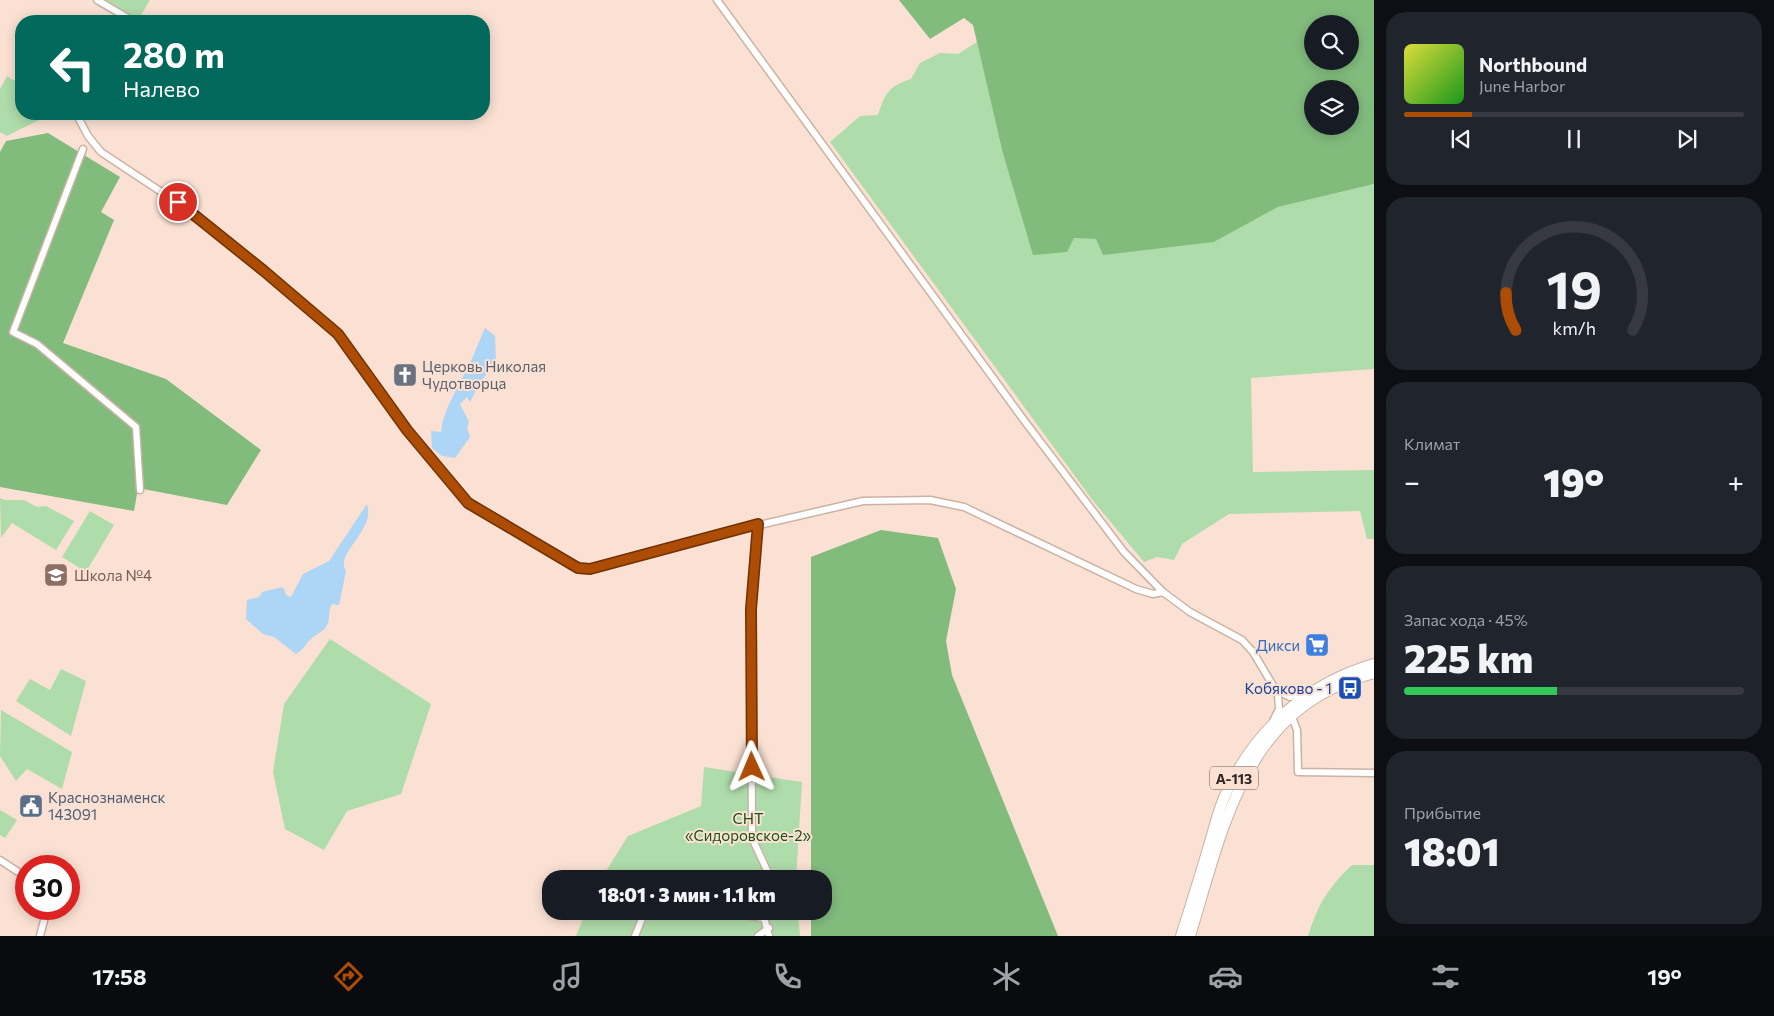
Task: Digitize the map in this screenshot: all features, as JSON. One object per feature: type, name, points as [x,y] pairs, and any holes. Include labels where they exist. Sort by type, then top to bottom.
[{"type":"highway","name":"А-113","points":[[1181,936],[1226,792],[1244,760],[1272,724],[1308,694],[1338,677],[1374,664]]},
{"type":"highway","name":"А-113","points":[[1190,936],[1234,798],[1259,753],[1292,717],[1322,694],[1352,680],[1374,673]]},
{"type":"street","points":[[97,0],[123,15]]},
{"type":"street","points":[[717,0],[1082,498],[1124,552],[1163,592],[1190,612],[1242,640],[1257,657],[1276,690],[1279,709],[1272,724]]},
{"type":"street","points":[[80,120],[88,136],[101,152],[178,202],[264,271],[338,334],[407,430],[468,503],[578,568],[590,569],[758,524],[863,501],[930,500],[964,507],[1136,589],[1153,594],[1163,592]]},
{"type":"street","points":[[83,149],[13,332],[37,344],[136,427],[140,490]]},
{"type":"street","points":[[758,524],[751,609],[752,838],[767,870]]},
{"type":"street","points":[[1276,690],[1290,697],[1308,694]]},
{"type":"street","points":[[1292,717],[1297,730],[1298,772],[1374,773]]},
{"type":"street","points":[[0,860],[15,870]]},
{"type":"street","points":[[40,936],[44,920]]},
{"type":"street","points":[[635,936],[641,920]]},
{"type":"street","points":[[767,920],[769,936]]},
{"type":"street","points":[[758,936],[769,928]]},
{"type":"green space","points":[[104,0],[150,0],[141,15],[130,15]]},
{"type":"green space","points":[[899,0],[1374,0],[1374,184],[1278,207],[1214,242],[1103,255],[1096,239],[1074,238],[1067,252],[1033,255],[1002,150],[973,25],[964,18],[930,39]]},
{"type":"green space","points":[[977,42],[1002,150],[1074,238],[1214,242],[1278,207],[1374,184],[1374,369],[1251,378],[1253,472],[1374,470],[1374,539],[1367,539],[1360,511],[1229,514],[1182,544],[1174,560],[1157,557],[1144,562],[1094,502],[830,142],[860,116],[878,115],[889,91],[898,84],[911,79],[920,63],[940,53],[958,54]]},
{"type":"green space","points":[[7,76],[15,81],[15,120],[39,120],[7,136],[0,132],[0,89]]},
{"type":"green space","points":[[48,133],[120,177],[101,212],[114,220],[63,343],[166,379],[261,450],[227,505],[138,488],[134,511],[0,487],[0,152],[6,141]]},
{"type":"green space","points":[[0,498],[5,500],[24,500],[37,507],[46,506],[74,521],[56,550],[12,523],[1,538]]},
{"type":"green space","points":[[90,511],[114,525],[86,572],[62,557]]},
{"type":"green space","points":[[881,530],[938,538],[956,589],[946,641],[952,675],[1058,936],[811,936],[811,920],[832,920],[832,870],[811,870],[811,557]]},
{"type":"green space","points":[[330,639],[431,704],[401,794],[347,811],[324,850],[285,829],[273,772],[284,704]]},
{"type":"green space","points":[[61,669],[86,681],[71,736],[16,701],[30,679],[50,690]]},
{"type":"green space","points":[[1,710],[72,752],[62,789],[27,769],[16,781],[0,756]]},
{"type":"green space","name":"СНТ «Сидоровское-2»","points":[[704,767],[802,782],[797,870],[607,870],[628,836],[701,806]]},
{"type":"green space","points":[[0,810],[17,820],[5,838],[0,835]]},
{"type":"green space","points":[[1352,865],[1374,865],[1374,936],[1308,936],[1325,897],[1336,881]]},
{"type":"green space","points":[[582,920],[799,920],[800,936],[576,936]]},
{"type":"water","points":[[485,328],[495,336],[496,361],[479,384],[470,402],[467,397],[460,404],[469,422],[467,428],[470,437],[455,458],[442,456],[432,448],[431,431],[441,432],[447,409],[470,364]]},
{"type":"water","points":[[367,504],[368,514],[366,523],[345,557],[346,571],[339,605],[332,604],[328,623],[303,649],[296,654],[274,637],[263,634],[246,619],[247,600],[259,597],[262,592],[283,587],[286,595],[291,597],[303,574],[329,561]]},
{"type":"place","name":"Церковь Николая Чудотворца","points":[[405,375]]},
{"type":"place","name":"Школа №4","points":[[56,575]]},
{"type":"place","name":"Дикси","points":[[1317,645]]},
{"type":"place","name":"Кобяково - 1","points":[[1350,688]]},
{"type":"place","name":"Краснознаменск 143091","points":[[31,806]]},
{"type":"route","points":[[178,202],[308,307],[338,334],[407,430],[468,503],[578,568],[590,569],[758,524],[751,609],[752,767]]}]
